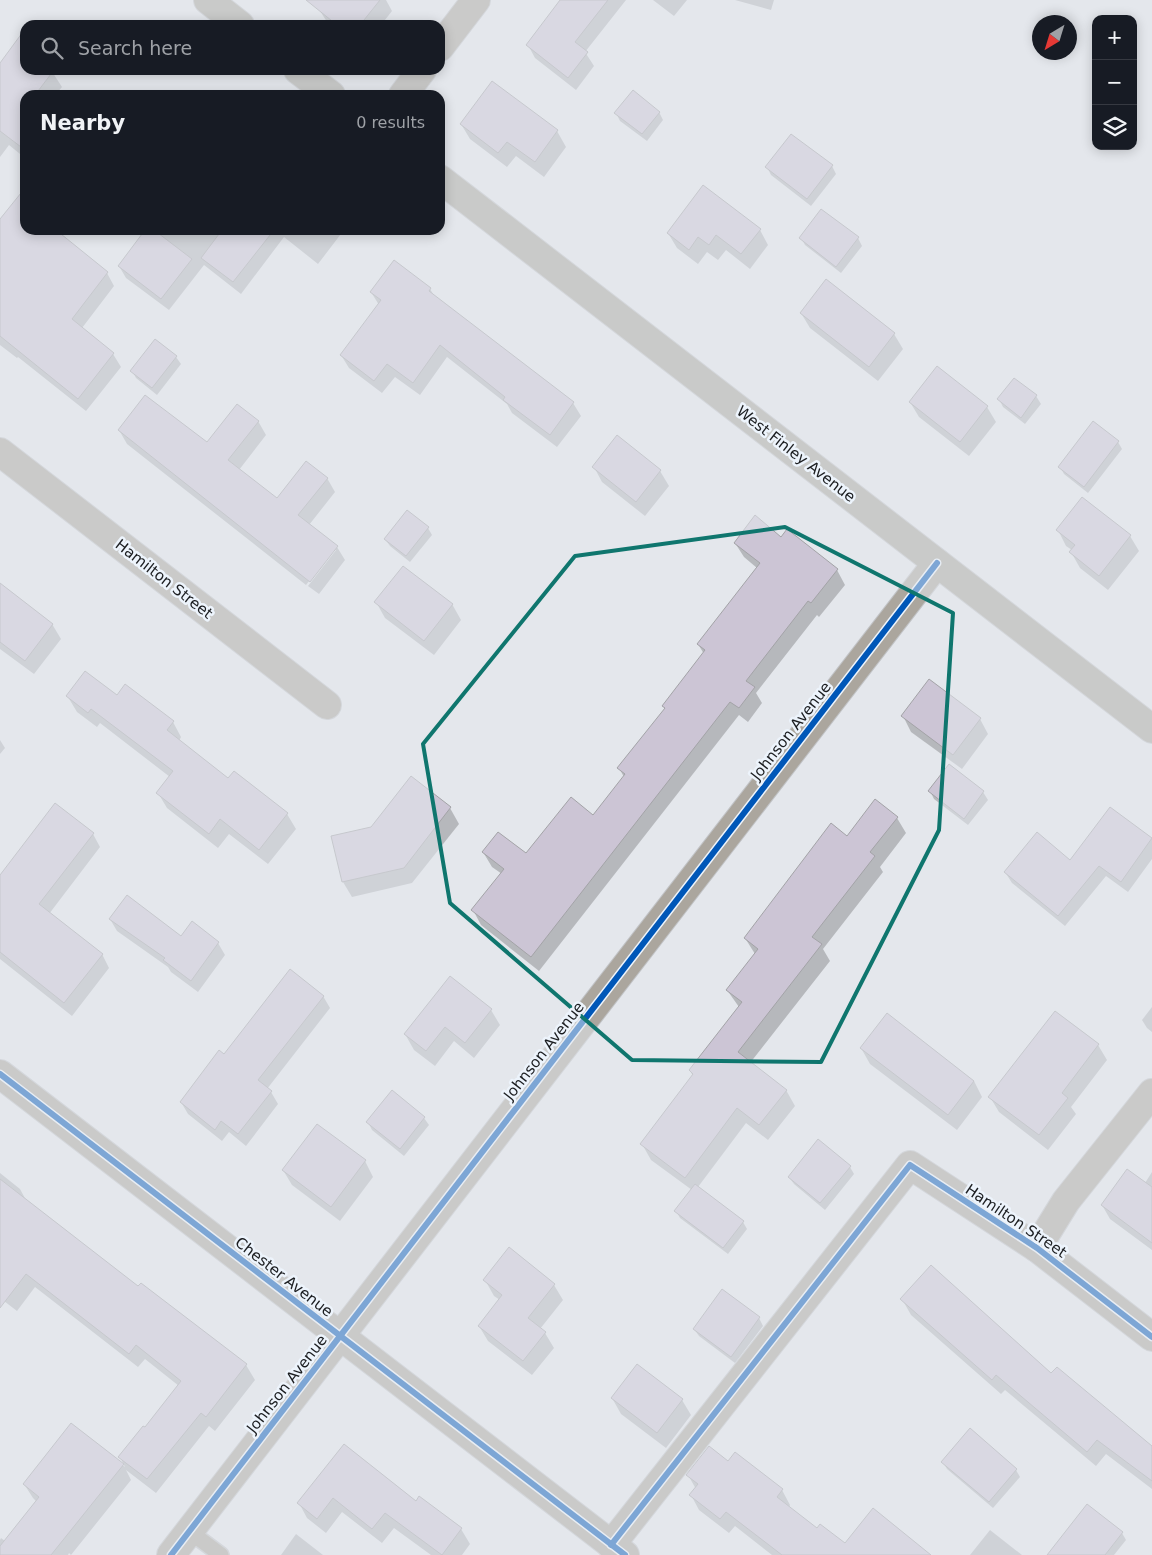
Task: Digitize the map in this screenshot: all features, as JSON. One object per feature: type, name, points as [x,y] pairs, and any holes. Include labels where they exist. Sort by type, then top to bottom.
[{"type":"main road","points":[[208,0],[234,20]]},
{"type":"main road","points":[[305,75],[324,90]]},
{"type":"main road","name":"West Finley Avenue","points":[[445,183],[1152,729]]},
{"type":"street","points":[[445,40],[476,0]]},
{"type":"street","points":[[407,90],[418,75]]},
{"type":"street","name":"Hamilton Street","points":[[0,452],[327,705]]},
{"type":"street","name":"Johnson Avenue","points":[[171,1555],[937,563]]},
{"type":"street","name":"Chester Avenue","points":[[0,1074],[618,1550]]},
{"type":"street","points":[[1037,1248],[1066,1201],[1152,1092]]},
{"type":"street","name":"Hamilton Street","points":[[618,1550],[910,1165],[1037,1248],[1152,1338]]},
{"type":"lane","points":[[189,1531],[221,1555]]},
{"type":"highlighted area","points":[[785,527],[953,613],[939,830],[821,1062],[632,1060],[450,903],[423,744],[575,556]]},
{"type":"building","points":[[306,0],[380,0],[364,20],[331,20]]},
{"type":"building","points":[[560,0],[608,0],[575,42],[588,52],[568,78],[526,45]]},
{"type":"building","points":[[20,36],[20,75],[50,75],[39,90],[20,90],[20,146],[0,131],[0,63]]},
{"type":"building","points":[[492,81],[558,130],[535,162],[507,142],[498,153],[460,124]]},
{"type":"building","points":[[633,90],[660,112],[642,134],[614,113]]},
{"type":"building","points":[[791,134],[833,165],[807,199],[765,167]]},
{"type":"building","points":[[703,185],[761,229],[741,254],[716,235],[709,245],[698,237],[689,250],[667,233]]},
{"type":"building","points":[[20,194],[20,235],[62,235],[108,272],[72,319],[114,353],[78,399],[0,336],[0,219]]},
{"type":"building","points":[[821,209],[859,237],[836,267],[799,238]]},
{"type":"building","points":[[141,235],[161,235],[192,259],[161,299],[118,266]]},
{"type":"building","points":[[218,235],[270,235],[233,282],[201,258]]},
{"type":"building","points":[[394,260],[431,288],[429,291],[574,402],[550,435],[503,400],[505,397],[440,345],[413,383],[387,364],[374,381],[340,355],[381,300],[370,292]]},
{"type":"building","points":[[826,279],[895,333],[869,367],[800,313]]},
{"type":"building","points":[[155,339],[177,356],[152,388],[130,371]]},
{"type":"building","points":[[937,366],[988,406],[960,442],[909,402]]},
{"type":"building","points":[[1014,378],[1037,395],[1021,418],[997,399]]},
{"type":"building","points":[[145,395],[207,442],[237,404],[259,421],[228,460],[277,498],[306,461],[328,478],[298,515],[338,546],[310,582],[118,430]]},
{"type":"building","points":[[1093,421],[1119,441],[1084,487],[1058,467]]},
{"type":"building","points":[[617,435],[661,470],[636,502],[592,467]]},
{"type":"building","points":[[1082,497],[1131,535],[1099,576],[1069,552],[1075,545],[1056,530]]},
{"type":"building","points":[[407,510],[429,527],[406,556],[384,539]]},
{"type":"building","points":[[755,515],[781,537],[787,529],[838,569],[811,603],[808,601],[746,681],[755,687],[739,708],[730,702],[531,957],[471,910],[504,869],[482,852],[498,832],[526,853],[571,797],[593,815],[625,774],[617,768],[665,708],[662,706],[705,650],[697,644],[760,563],[734,543]]},
{"type":"building","points":[[403,566],[453,604],[424,641],[374,602]]},
{"type":"building","points":[[0,583],[53,624],[25,661],[0,642]]},
{"type":"building","points":[[85,671],[117,695],[125,684],[174,721],[167,730],[228,778],[234,771],[288,813],[259,850],[220,819],[209,834],[156,793],[173,771],[91,709],[88,713],[66,696]]},
{"type":"building","points":[[929,679],[981,718],[953,755],[901,716]]},
{"type":"building","points":[[949,764],[984,791],[964,819],[928,791]]},
{"type":"building","points":[[411,776],[451,807],[404,868],[342,882],[331,836],[371,827]]},
{"type":"building","points":[[875,799],[898,817],[870,852],[875,856],[812,937],[822,944],[738,1052],[787,1090],[759,1125],[737,1108],[685,1178],[640,1144],[693,1074],[689,1070],[742,1002],[726,990],[758,949],[744,938],[831,823],[847,836]]},
{"type":"building","points":[[55,803],[94,833],[39,904],[103,954],[64,1003],[0,952],[0,875]]},
{"type":"building","points":[[1110,807],[1152,838],[1121,882],[1099,866],[1058,916],[1004,872],[1037,832],[1070,860]]},
{"type":"building","points":[[127,895],[181,936],[192,921],[219,942],[191,981],[163,960],[165,958],[109,919]]},
{"type":"building","points":[[290,969],[324,996],[258,1080],[272,1091],[238,1134],[221,1121],[215,1130],[180,1102],[219,1050],[224,1054]]},
{"type":"building","points":[[450,976],[492,1009],[465,1043],[445,1027],[426,1051],[404,1034]]},
{"type":"building","points":[[1055,1011],[1099,1044],[1062,1093],[1068,1098],[1039,1135],[988,1097]]},
{"type":"building","points":[[887,1013],[974,1081],[948,1115],[860,1048]]},
{"type":"building","points":[[392,1090],[425,1117],[400,1149],[366,1122]]},
{"type":"building","points":[[317,1124],[366,1160],[331,1207],[282,1170]]},
{"type":"building","points":[[818,1139],[851,1166],[820,1203],[788,1177]]},
{"type":"building","points":[[1127,1169],[1152,1187],[1152,1243],[1101,1205]]},
{"type":"building","points":[[0,1179],[138,1286],[141,1283],[247,1364],[206,1417],[201,1413],[147,1479],[118,1457],[143,1426],[145,1427],[181,1381],[136,1345],[129,1354],[26,1274],[0,1308]]},
{"type":"building","points":[[695,1184],[744,1221],[723,1248],[674,1211]]},
{"type":"building","points":[[509,1247],[555,1284],[528,1318],[546,1332],[523,1361],[478,1326],[502,1295],[483,1280]]},
{"type":"building","points":[[931,1265],[1051,1373],[1057,1367],[1152,1446],[1152,1481],[1097,1440],[1087,1452],[996,1375],[992,1380],[900,1299]]},
{"type":"building","points":[[722,1289],[760,1317],[731,1357],[693,1329]]},
{"type":"building","points":[[637,1364],[683,1399],[657,1433],[611,1398]]},
{"type":"building","points":[[71,1423],[124,1464],[51,1555],[0,1555],[0,1546],[39,1497],[23,1484]]},
{"type":"building","points":[[970,1428],[1017,1469],[989,1502],[941,1462]]},
{"type":"building","points":[[344,1444],[416,1501],[419,1496],[462,1528],[442,1555],[385,1513],[372,1529],[333,1498],[317,1519],[297,1503]]},
{"type":"building","points":[[709,1446],[728,1461],[735,1452],[783,1489],[777,1497],[817,1528],[820,1524],[845,1543],[873,1508],[931,1555],[782,1555],[726,1512],[720,1519],[689,1495],[698,1484],[686,1475]]},
{"type":"building","points":[[1087,1504],[1123,1532],[1105,1555],[1047,1555]]},
{"type":"cycle path","points":[[171,1555],[937,563]]},
{"type":"cycle path","points":[[0,1074],[625,1555]]},
{"type":"cycle path","points":[[611,1545],[910,1165],[1037,1248],[1152,1337]]}]
